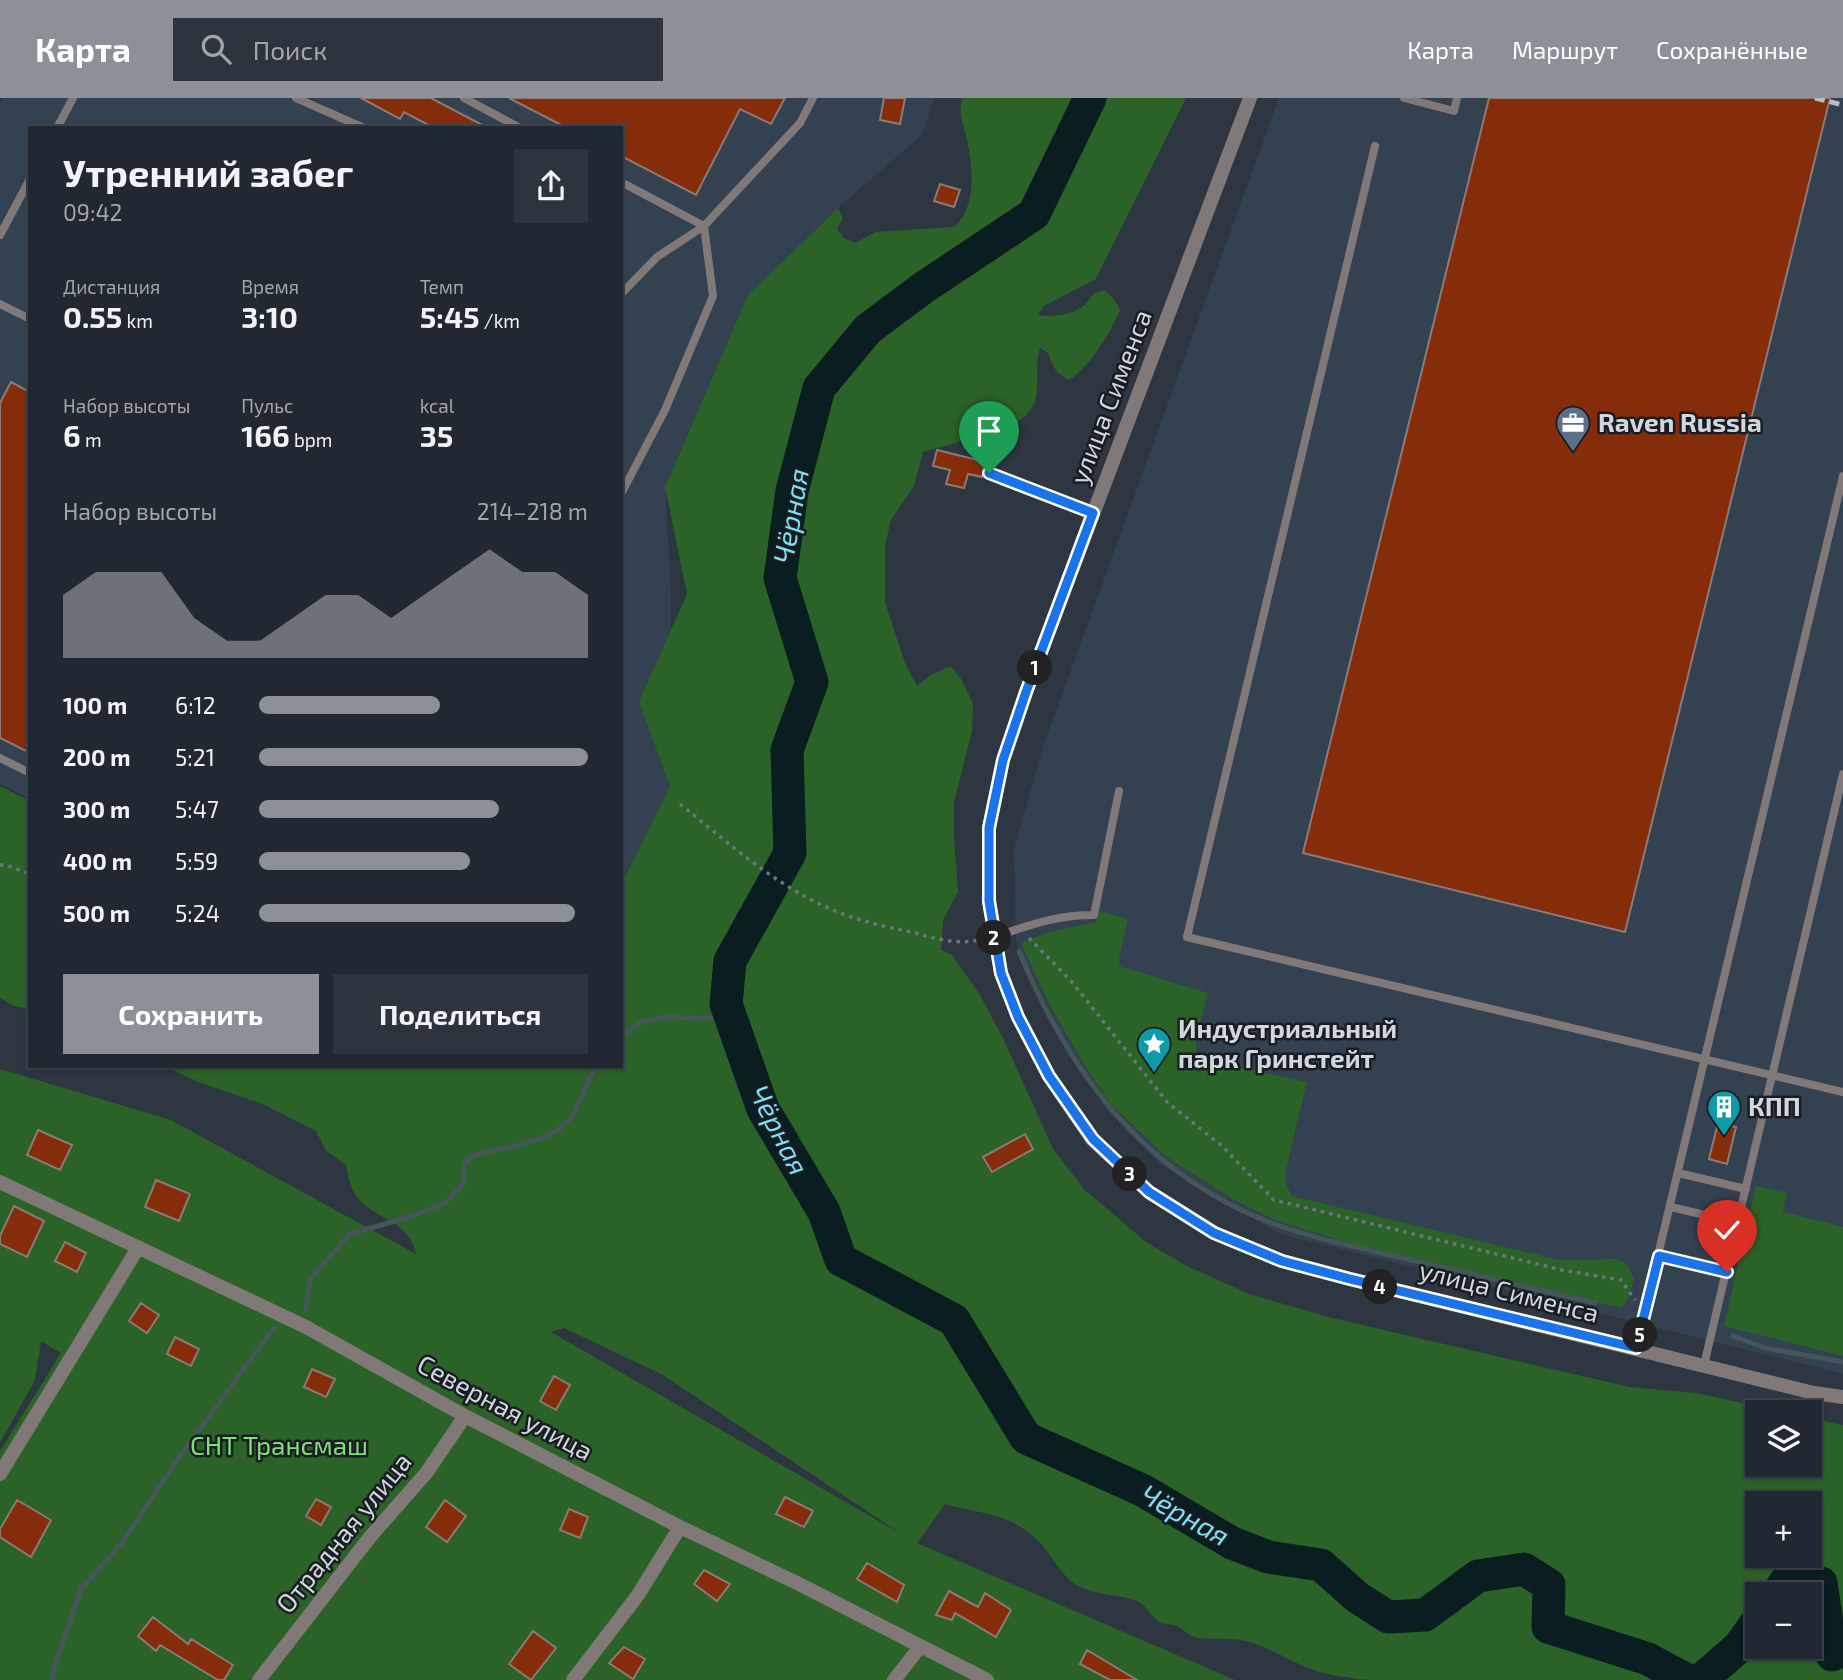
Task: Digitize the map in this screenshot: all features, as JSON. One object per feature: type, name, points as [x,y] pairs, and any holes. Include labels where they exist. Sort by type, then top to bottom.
[{"type":"street","name":"улица Сименса","points":[[1250,98],[1026,692],[1003,760],[989,828],[989,901],[1001,973],[1018,1017],[1049,1076],[1093,1139],[1149,1192],[1214,1233],[1282,1261],[1363,1283],[1814,1393],[1843,1397]]},
{"type":"street","name":"Северная улица","points":[[0,1182],[306,1327],[465,1416],[987,1680]]},
{"type":"street","points":[[0,1474],[138,1248]]},
{"type":"street","name":"Отрадная улица","points":[[259,1680],[370,1537],[427,1472],[465,1416]]},
{"type":"street","points":[[573,1680],[638,1595],[680,1527]]},
{"type":"street","points":[[894,1680],[920,1647]]},
{"type":"lane","points":[[58,126],[74,98]]},
{"type":"lane","points":[[296,98],[359,126]]},
{"type":"lane","points":[[464,98],[516,126]]},
{"type":"lane","points":[[623,292],[657,257],[704,226],[800,123],[813,98]]},
{"type":"lane","points":[[1404,98],[1454,111],[1457,98]]},
{"type":"lane","points":[[1375,146],[1187,937],[1843,1092]]},
{"type":"lane","points":[[0,235],[28,183]]},
{"type":"lane","points":[[623,183],[704,226]]},
{"type":"lane","points":[[623,490],[665,410],[713,296],[704,226]]},
{"type":"lane","points":[[0,304],[28,318]]},
{"type":"lane","points":[[989,473],[1093,513]]},
{"type":"lane","points":[[1636,1348],[1843,475]]},
{"type":"lane","points":[[0,758],[28,772]]},
{"type":"lane","points":[[1704,1365],[1843,774]]},
{"type":"lane","points":[[994,937],[1067,915],[1094,915],[1119,791]]},
{"type":"lane","points":[[1678,1173],[1746,1189]]},
{"type":"lane","points":[[1671,1207],[1738,1223]]},
{"type":"lane","points":[[1659,1256],[1727,1272]]},
{"type":"path","points":[[680,804],[759,867],[793,890],[826,907],[863,920],[960,943],[972,941]]},
{"type":"path","points":[[0,865],[28,873]]},
{"type":"path","points":[[1020,929],[1072,982],[1167,1102],[1222,1146],[1274,1199],[1562,1270],[1621,1280],[1638,1304]]},
{"type":"shaded area","points":[[3,98],[934,98],[923,134],[838,208],[748,295],[665,487],[671,591],[670,786],[623,881],[623,126],[28,126],[28,798],[0,784],[0,104]]},
{"type":"shaded area","points":[[1279,98],[1843,98],[1843,1374],[1280,1234],[1161,1164],[1107,1110],[1058,1027],[1016,942],[1014,849],[1043,747]]},
{"type":"green space","name":"СНТ Трансмаш","points":[[962,98],[1186,98],[1096,279],[1044,306],[1038,315],[1069,313],[1083,306],[1093,294],[1104,290],[1114,299],[1120,310],[1099,349],[1069,380],[1058,372],[1049,354],[1040,348],[1036,397],[1029,412],[1004,430],[990,433],[964,432],[959,442],[923,452],[914,486],[891,520],[885,545],[885,602],[905,663],[917,686],[931,675],[951,666],[973,703],[972,731],[954,803],[958,892],[943,920],[941,950],[952,955],[980,995],[1004,1040],[1053,1149],[1084,1189],[1146,1242],[1187,1266],[1249,1294],[1328,1317],[1630,1387],[1696,1393],[1745,1404],[1745,1477],[1822,1477],[1822,1421],[1843,1425],[1843,1680],[1370,1680],[1336,1676],[1303,1666],[1250,1642],[1197,1638],[1177,1626],[1164,1624],[1136,1601],[1082,1588],[1065,1575],[1041,1544],[1019,1526],[996,1516],[945,1504],[917,1543],[1235,1680],[0,1680],[0,1451],[61,1353],[41,1341],[35,1380],[0,1443],[0,1069],[171,1120],[416,1254],[412,1242],[399,1227],[372,1211],[357,1197],[346,1165],[326,1151],[316,1131],[263,1104],[198,1082],[168,1068],[623,1068],[623,881],[670,786],[639,702],[687,594],[665,487],[748,295],[838,208],[843,218],[837,229],[844,238],[855,243],[876,232],[954,227],[967,209],[970,198],[972,175],[961,114]],"holes":[[[564,1328],[663,1375],[903,1535],[551,1332]]]},
{"type":"green space","points":[[0,786],[28,800],[28,1009],[0,998]]},
{"type":"green space","points":[[1100,911],[1128,919],[1119,966],[1208,993],[1196,1038],[1196,1058],[1307,1082],[1286,1169],[1285,1182],[1292,1196],[1559,1260],[1616,1259],[1627,1264],[1634,1279],[1628,1299],[1621,1308],[1359,1246],[1277,1221],[1231,1198],[1165,1156],[1111,1104],[1083,1063],[1049,1003],[1021,943],[1050,932],[1096,922]]},
{"type":"green space","points":[[1756,1186],[1787,1193],[1783,1212],[1843,1227],[1843,1356],[1724,1326]]},
{"type":"building","points":[[361,98],[431,98],[484,126],[430,126],[404,112],[400,119]]},
{"type":"building","points":[[509,98],[785,98],[771,124],[740,109],[696,195],[623,157],[623,126],[563,126]]},
{"type":"building","points":[[884,98],[905,98],[900,124],[880,120]]},
{"type":"building","points":[[1489,98],[1830,98],[1625,932],[1303,853]]},
{"type":"building","points":[[940,184],[960,190],[954,207],[934,201]]},
{"type":"building","points":[[11,382],[28,391],[28,752],[0,738],[0,403]]},
{"type":"building","points":[[937,450],[986,462],[982,477],[968,474],[964,488],[946,484],[950,470],[933,466]]},
{"type":"building","name":"КПП","points":[[1718,1123],[1736,1127],[1727,1164],[1709,1159]]},
{"type":"building","points":[[38,1130],[72,1145],[60,1170],[27,1155]]},
{"type":"building","points":[[1025,1134],[1033,1149],[992,1172],[983,1157]]},
{"type":"building","points":[[156,1180],[190,1194],[179,1221],[145,1207]]},
{"type":"building","points":[[14,1206],[44,1221],[27,1257],[0,1244],[0,1236]]},
{"type":"building","points":[[65,1242],[86,1253],[77,1272],[55,1261]]},
{"type":"building","points":[[141,1303],[159,1315],[147,1333],[129,1321]]},
{"type":"building","points":[[175,1337],[199,1349],[191,1366],[167,1354]]},
{"type":"building","points":[[312,1369],[335,1379],[326,1397],[304,1387]]},
{"type":"building","points":[[554,1376],[570,1385],[556,1410],[540,1401]]},
{"type":"building","points":[[785,1497],[813,1511],[804,1527],[776,1514]]},
{"type":"building","points":[[316,1499],[331,1507],[321,1525],[306,1516]]},
{"type":"building","points":[[17,1500],[51,1520],[31,1557],[0,1537],[0,1529]]},
{"type":"building","points":[[445,1500],[466,1516],[447,1542],[426,1527]]},
{"type":"building","points":[[569,1509],[588,1517],[580,1538],[560,1530]]},
{"type":"building","points":[[867,1563],[904,1585],[897,1602],[857,1579]]},
{"type":"building","points":[[704,1570],[730,1584],[717,1601],[694,1584]]},
{"type":"building","points":[[949,1591],[978,1607],[985,1593],[1011,1610],[996,1637],[955,1613],[952,1620],[936,1615]]},
{"type":"building","points":[[153,1617],[188,1644],[191,1639],[233,1665],[224,1680],[218,1680],[160,1645],[156,1651],[138,1636]]},
{"type":"building","points":[[533,1631],[556,1648],[531,1680],[509,1664]]},
{"type":"building","points":[[624,1647],[645,1659],[633,1679],[609,1663]]},
{"type":"building","points":[[1087,1650],[1137,1680],[1110,1680],[1080,1664]]},
{"type":"waterway","name":"Чёрная","points":[[1090,98],[1034,214],[923,288],[868,329],[819,388],[792,491],[780,578],[812,682],[787,750],[790,853],[730,961],[726,1004],[763,1109],[824,1212],[841,1260],[954,1320],[1026,1438],[1142,1490],[1232,1543],[1268,1557],[1321,1565],[1357,1597],[1388,1617],[1425,1615],[1478,1576],[1524,1569],[1549,1585],[1548,1627],[1648,1659],[1687,1680]]},
{"type":"waterway","points":[[1019,951],[1057,1030],[1104,1100],[1132,1132],[1198,1186],[1255,1216],[1314,1236],[1595,1303]]},
{"type":"waterway","points":[[623,1035],[642,1022],[664,1017],[731,1019]]},
{"type":"waterway","points":[[306,1310],[310,1279],[350,1234],[416,1215],[445,1203],[464,1183],[464,1165],[472,1156],[527,1143],[564,1125],[579,1104],[595,1068]]},
{"type":"waterway","points":[[53,1680],[53,1671],[81,1589],[122,1543],[177,1460],[274,1328]]},
{"type":"waterway","points":[[1733,1336],[1765,1348],[1843,1362]]},
{"type":"waterway","name":"Чёрная","points":[[1785,1582],[1791,1574],[1818,1582]]},
{"type":"waterway","name":"Чёрная","points":[[1822,1590],[1832,1655],[1843,1650]]},
{"type":"waterway","name":"Чёрная","points":[[1701,1680],[1745,1639]]},
{"type":"railway","points":[[1815,98],[1843,105]]},
{"type":"place","name":"Raven Russia","points":[[1573,453]]},
{"type":"place","name":"Индустриальный парк Гринстейт","points":[[1154,1074]]},
{"type":"place","name":"КПП","points":[[1724,1137]]},
{"type":"route","points":[[989,473],[1093,513],[1003,760],[989,828],[989,901],[1001,973],[1018,1017],[1049,1076],[1093,1139],[1149,1192],[1214,1233],[1282,1261],[1636,1348],[1659,1256],[1727,1272]]}]
